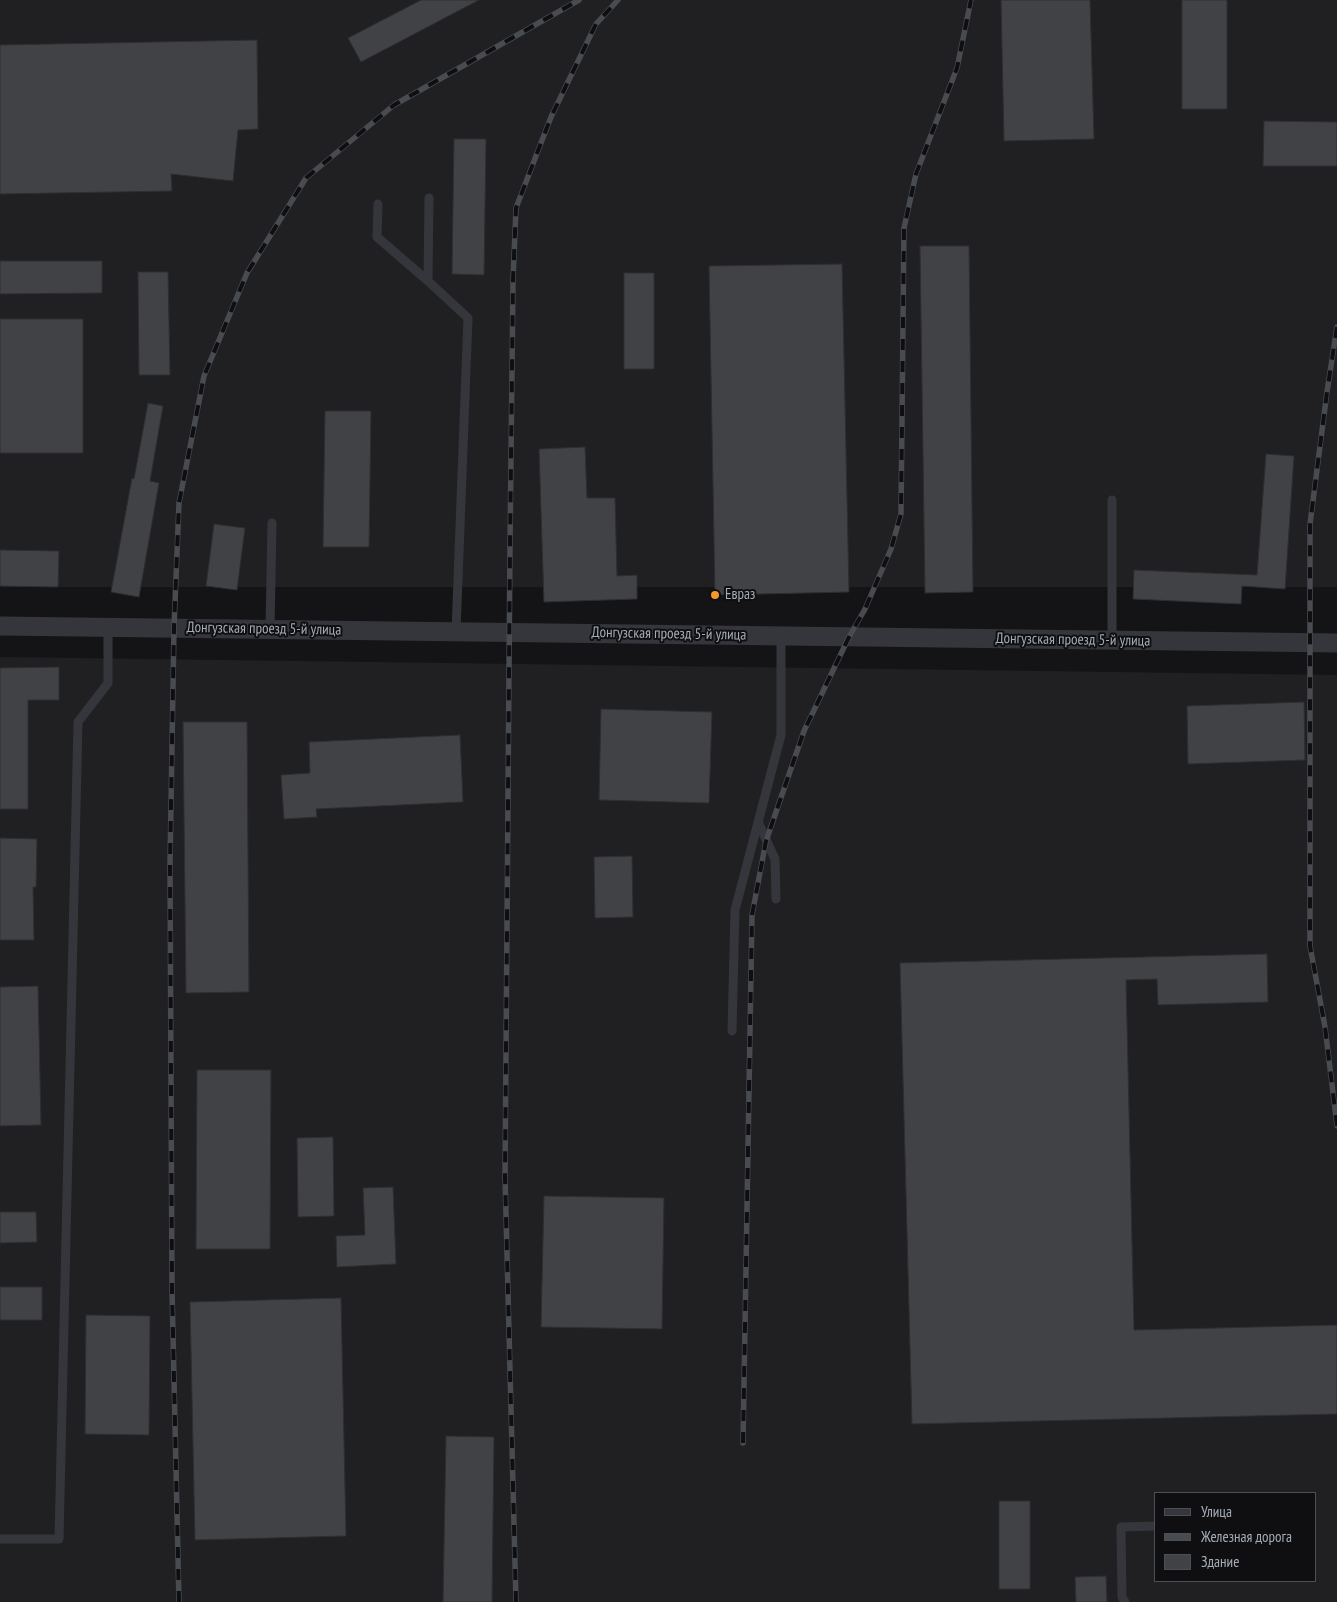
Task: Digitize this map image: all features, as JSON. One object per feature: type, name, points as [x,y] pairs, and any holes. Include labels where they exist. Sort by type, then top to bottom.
[{"type":"street","name":"Донгузская проезд 5-й улица","points":[[0,626],[1337,643]]},
{"type":"lane","points":[[428,281],[429,198]]},
{"type":"lane","points":[[378,204],[378,237],[468,318],[456,632]]},
{"type":"lane","points":[[1112,500],[1112,640]]},
{"type":"lane","points":[[270,629],[272,523]]},
{"type":"lane","points":[[0,1539],[59,1539],[78,722],[108,683],[108,627]]},
{"type":"lane","points":[[732,1031],[735,910],[782,735],[781,636]]},
{"type":"lane","points":[[758,822],[775,859],[776,899]]},
{"type":"lane","points":[[1125,1602],[1122,1597],[1121,1527],[1154,1526]]},
{"type":"shaded area","points":[[0,0],[1337,0],[1337,587],[0,587]]},
{"type":"shaded area","points":[[0,657],[1337,675],[1337,1602],[0,1602]]},
{"type":"building","points":[[421,0],[479,0],[361,62],[348,38]]},
{"type":"building","points":[[1001,0],[1090,0],[1094,139],[1004,141]]},
{"type":"building","points":[[1182,0],[1227,0],[1227,109],[1182,109]]},
{"type":"building","points":[[257,40],[258,129],[238,130],[233,181],[171,174],[172,191],[0,194],[0,45]]},
{"type":"building","points":[[1264,121],[1337,122],[1337,166],[1263,166]]},
{"type":"building","points":[[454,139],[486,139],[484,275],[452,274]]},
{"type":"building","points":[[920,246],[969,246],[973,592],[925,593]]},
{"type":"building","points":[[0,261],[102,261],[102,293],[0,294]]},
{"type":"building","points":[[842,264],[849,592],[715,595],[709,266]]},
{"type":"building","points":[[138,272],[168,272],[170,375],[139,375]]},
{"type":"building","points":[[624,273],[654,273],[654,369],[624,369]]},
{"type":"building","points":[[0,319],[83,319],[83,453],[0,453]]},
{"type":"building","points":[[148,403],[163,406],[150,481],[159,483],[139,597],[111,592]]},
{"type":"building","points":[[325,411],[371,411],[369,547],[323,547]]},
{"type":"building","points":[[585,447],[587,498],[615,498],[617,576],[637,575],[637,599],[544,602],[539,449]]},
{"type":"building","points":[[1266,454],[1294,456],[1285,589],[1242,586],[1241,604],[1133,599],[1134,570],[1257,575]]},
{"type":"building","points":[[214,524],[245,528],[237,590],[206,586]]},
{"type":"building","points":[[0,550],[59,551],[58,587],[0,586]]},
{"type":"building","points":[[59,667],[59,700],[28,700],[28,809],[0,809],[0,668]]},
{"type":"building","points":[[1304,702],[1305,760],[1188,764],[1187,706]]},
{"type":"building","points":[[601,709],[712,712],[709,803],[599,800]]},
{"type":"building","points":[[183,722],[247,722],[249,992],[186,993]]},
{"type":"building","points":[[460,735],[463,802],[316,809],[317,817],[284,819],[281,775],[310,773],[309,742]]},
{"type":"building","points":[[0,838],[37,839],[36,887],[33,887],[34,940],[0,940]]},
{"type":"building","points":[[632,856],[633,917],[595,918],[594,857]]},
{"type":"building","points":[[1267,954],[1268,1002],[1158,1005],[1157,979],[1126,980],[1134,1330],[1337,1325],[1337,1414],[912,1424],[900,963]]},
{"type":"building","points":[[38,986],[41,1125],[0,1126],[0,987]]},
{"type":"building","points":[[197,1070],[271,1070],[270,1249],[196,1249]]},
{"type":"building","points":[[333,1137],[334,1216],[298,1217],[297,1138]]},
{"type":"building","points":[[393,1187],[396,1264],[337,1267],[336,1236],[365,1235],[363,1188]]},
{"type":"building","points":[[544,1196],[664,1198],[662,1329],[541,1327]]},
{"type":"building","points":[[0,1212],[36,1212],[37,1242],[0,1243]]},
{"type":"building","points":[[0,1287],[42,1287],[42,1320],[0,1320]]},
{"type":"building","points":[[341,1298],[346,1536],[195,1540],[190,1302]]},
{"type":"building","points":[[86,1315],[150,1316],[149,1435],[85,1434]]},
{"type":"building","points":[[446,1436],[494,1437],[492,1602],[443,1602]]},
{"type":"building","points":[[999,1501],[1030,1501],[1030,1589],[999,1589]]},
{"type":"building","points":[[1106,1576],[1107,1602],[1076,1602],[1075,1577]]},
{"type":"railway","points":[[179,1602],[172,1290],[170,864],[174,628],[179,503],[204,376],[247,273],[306,178],[394,105],[579,0]]},
{"type":"railway","points":[[516,1602],[505,1176],[513,281],[516,208],[551,117],[596,24],[618,0]]},
{"type":"railway","points":[[743,1443],[752,915],[766,841],[804,731],[849,637],[865,609],[891,549],[901,514],[904,228],[916,174],[957,68],[971,0]]},
{"type":"railway","points":[[1337,327],[1310,524],[1310,946],[1325,1027],[1337,1126]]},
{"type":"place","name":"Евраз","points":[[715,595]]}]
